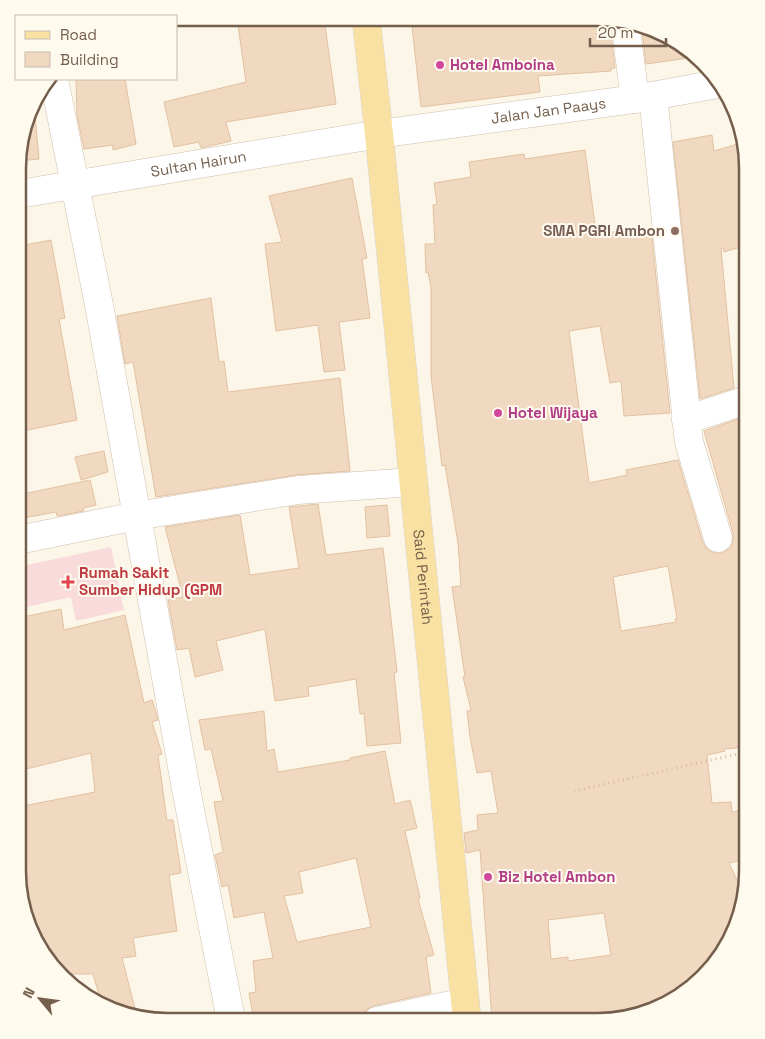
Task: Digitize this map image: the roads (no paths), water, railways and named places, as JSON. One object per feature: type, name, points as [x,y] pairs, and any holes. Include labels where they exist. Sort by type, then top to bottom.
[{"type":"main road","name":"Said Perintah","points":[[367,26],[380,134],[466,1012]]},
{"type":"street","points":[[627,30],[644,98],[689,442],[718,538]]},
{"type":"street","points":[[55,84],[98,305],[186,789],[230,1013]]},
{"type":"street","name":"Jalan Jan Paays","points":[[380,134],[644,98],[711,85]]},
{"type":"street","name":"Sultan Hairun","points":[[26,193],[380,134]]},
{"type":"street","points":[[686,420],[739,403]]},
{"type":"street","points":[[26,538],[136,516],[298,490],[413,482]]},
{"type":"place","name":"Hotel Amboina","points":[[440,65]]},
{"type":"place","name":"SMA PGRI Ambon","points":[[675,231]]},
{"type":"place","name":"Hotel Wijaya","points":[[498,413]]},
{"type":"place","name":"Rumah Sakit Sumber Hidup (GPM","points":[[68,582]]},
{"type":"place","name":"Biz Hotel Ambon","points":[[488,877]]}]
